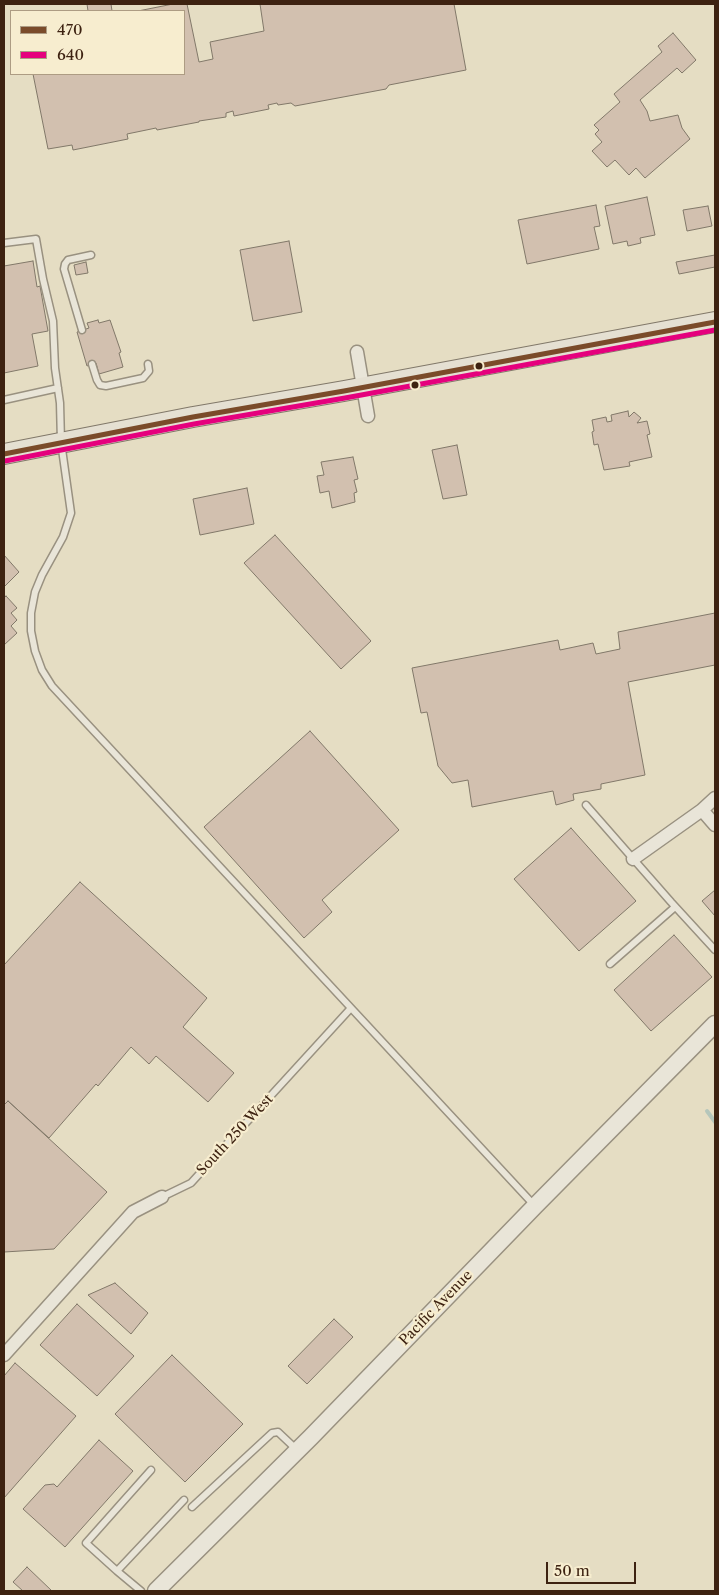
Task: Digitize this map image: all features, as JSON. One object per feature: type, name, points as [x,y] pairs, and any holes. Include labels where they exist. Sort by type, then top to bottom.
[{"type":"main road","points":[[4,454],[193,417],[353,390],[715,322]]},
{"type":"street","points":[[357,352],[353,390],[368,416]]},
{"type":"street","points":[[633,859],[702,810],[715,798]]},
{"type":"street","points":[[702,810],[715,825]]},
{"type":"street","name":"Pacific Avenue","points":[[156,1591],[715,1024]]},
{"type":"street","name":"South 250 West","points":[[4,1354],[133,1212],[162,1197]]},
{"type":"lane","points":[[4,243],[36,239],[53,321],[55,368],[61,409],[61,442],[70,513],[63,536],[35,592],[31,613],[32,638],[42,670],[52,686],[535,1206]]},
{"type":"lane","points":[[82,330],[64,269],[68,260],[91,255]]},
{"type":"lane","points":[[92,364],[100,385],[106,386],[143,378],[149,371],[148,364]]},
{"type":"lane","points":[[4,400],[58,388]]},
{"type":"lane","points":[[586,805],[715,950]]},
{"type":"lane","points":[[610,964],[675,907]]},
{"type":"lane","name":"South 250 West","points":[[162,1197],[191,1183],[351,1008]]},
{"type":"lane","points":[[192,1507],[272,1433],[278,1432],[297,1450]]},
{"type":"lane","points":[[141,1591],[86,1543],[151,1470]]},
{"type":"lane","points":[[117,1571],[184,1500]]},
{"type":"building","points":[[87,4],[111,4],[112,10],[88,10]]},
{"type":"building","points":[[173,4],[187,4],[199,62],[213,59],[210,42],[264,31],[260,4],[454,4],[466,70],[389,85],[386,89],[295,106],[291,103],[278,105],[277,103],[268,105],[269,109],[234,116],[233,111],[226,113],[226,117],[127,134],[128,139],[73,150],[72,145],[48,149],[33,75],[185,75],[185,10],[143,10]]},
{"type":"building","points":[[673,33],[696,60],[682,73],[677,68],[640,100],[647,111],[650,121],[678,115],[682,128],[690,139],[645,178],[636,168],[629,175],[615,160],[607,167],[592,151],[602,142],[595,134],[599,130],[594,125],[620,102],[614,94],[662,52],[658,46]]},
{"type":"building","points":[[647,197],[655,235],[640,238],[641,243],[628,246],[627,241],[613,244],[605,206]]},
{"type":"building","points":[[596,205],[600,226],[594,227],[599,249],[527,264],[518,220]]},
{"type":"building","points":[[708,206],[712,226],[687,231],[683,210]]},
{"type":"building","points":[[289,241],[302,312],[253,321],[240,250]]},
{"type":"building","points":[[715,255],[715,267],[679,274],[676,262]]},
{"type":"building","points":[[33,261],[37,287],[40,286],[48,331],[32,334],[38,366],[4,373],[4,266]]},
{"type":"building","points":[[86,262],[88,273],[76,275],[74,265]]},
{"type":"building","points":[[98,320],[99,323],[110,320],[121,352],[119,353],[123,367],[99,374],[96,363],[87,366],[77,332],[89,328],[87,323]]},
{"type":"building","points":[[628,411],[629,417],[634,412],[641,418],[637,423],[647,421],[650,434],[647,435],[652,457],[629,462],[630,466],[604,470],[598,444],[594,445],[592,420],[606,417],[607,422],[612,421],[611,415]]},
{"type":"building","points":[[457,445],[467,495],[443,499],[432,450]]},
{"type":"building","points":[[353,457],[358,479],[354,480],[357,492],[354,493],[355,502],[332,508],[329,491],[320,493],[317,476],[324,475],[321,462]]},
{"type":"building","points":[[247,488],[254,524],[200,535],[193,499]]},
{"type":"building","points":[[275,535],[371,641],[341,669],[244,563]]},
{"type":"building","points":[[4,555],[19,572],[4,587]]},
{"type":"building","points":[[6,596],[17,608],[11,613],[17,620],[11,626],[17,633],[4,645],[4,598]]},
{"type":"building","points":[[715,613],[715,665],[628,682],[645,775],[601,784],[601,789],[573,794],[574,800],[556,805],[553,791],[472,807],[468,780],[452,783],[438,766],[427,712],[421,713],[412,668],[558,640],[560,650],[593,643],[596,654],[620,649],[618,632]]},
{"type":"building","points":[[310,731],[399,830],[322,900],[332,912],[304,938],[204,827]]},
{"type":"building","points":[[571,828],[636,901],[579,951],[514,879]]},
{"type":"building","points":[[80,882],[207,998],[183,1027],[234,1073],[208,1102],[156,1056],[149,1064],[131,1047],[98,1086],[96,1084],[49,1138],[8,1101],[4,1105],[4,965]]},
{"type":"building","points":[[715,890],[715,916],[702,901]]},
{"type":"building","points":[[674,935],[712,977],[651,1031],[614,990]]},
{"type":"building","points":[[8,1101],[107,1192],[54,1249],[4,1252],[4,1105]]},
{"type":"building","points":[[115,1283],[148,1313],[131,1334],[88,1295]]},
{"type":"building","points":[[77,1304],[134,1356],[97,1396],[40,1345]]},
{"type":"building","points":[[334,1319],[353,1337],[307,1384],[288,1366]]},
{"type":"building","points":[[172,1355],[243,1424],[185,1482],[115,1414]]},
{"type":"building","points":[[15,1363],[76,1416],[4,1498],[4,1376]]},
{"type":"building","points":[[99,1440],[133,1471],[65,1547],[23,1509],[45,1485],[54,1484],[57,1487]]},
{"type":"building","points":[[27,1567],[52,1591],[23,1591],[13,1582]]},
{"type":"waterway","points":[[707,1111],[715,1122]]},
{"type":"transit line","name":"470","points":[[4,454],[193,417],[715,322]]},
{"type":"transit line","name":"640","points":[[5,461],[194,424],[715,330]]}]
